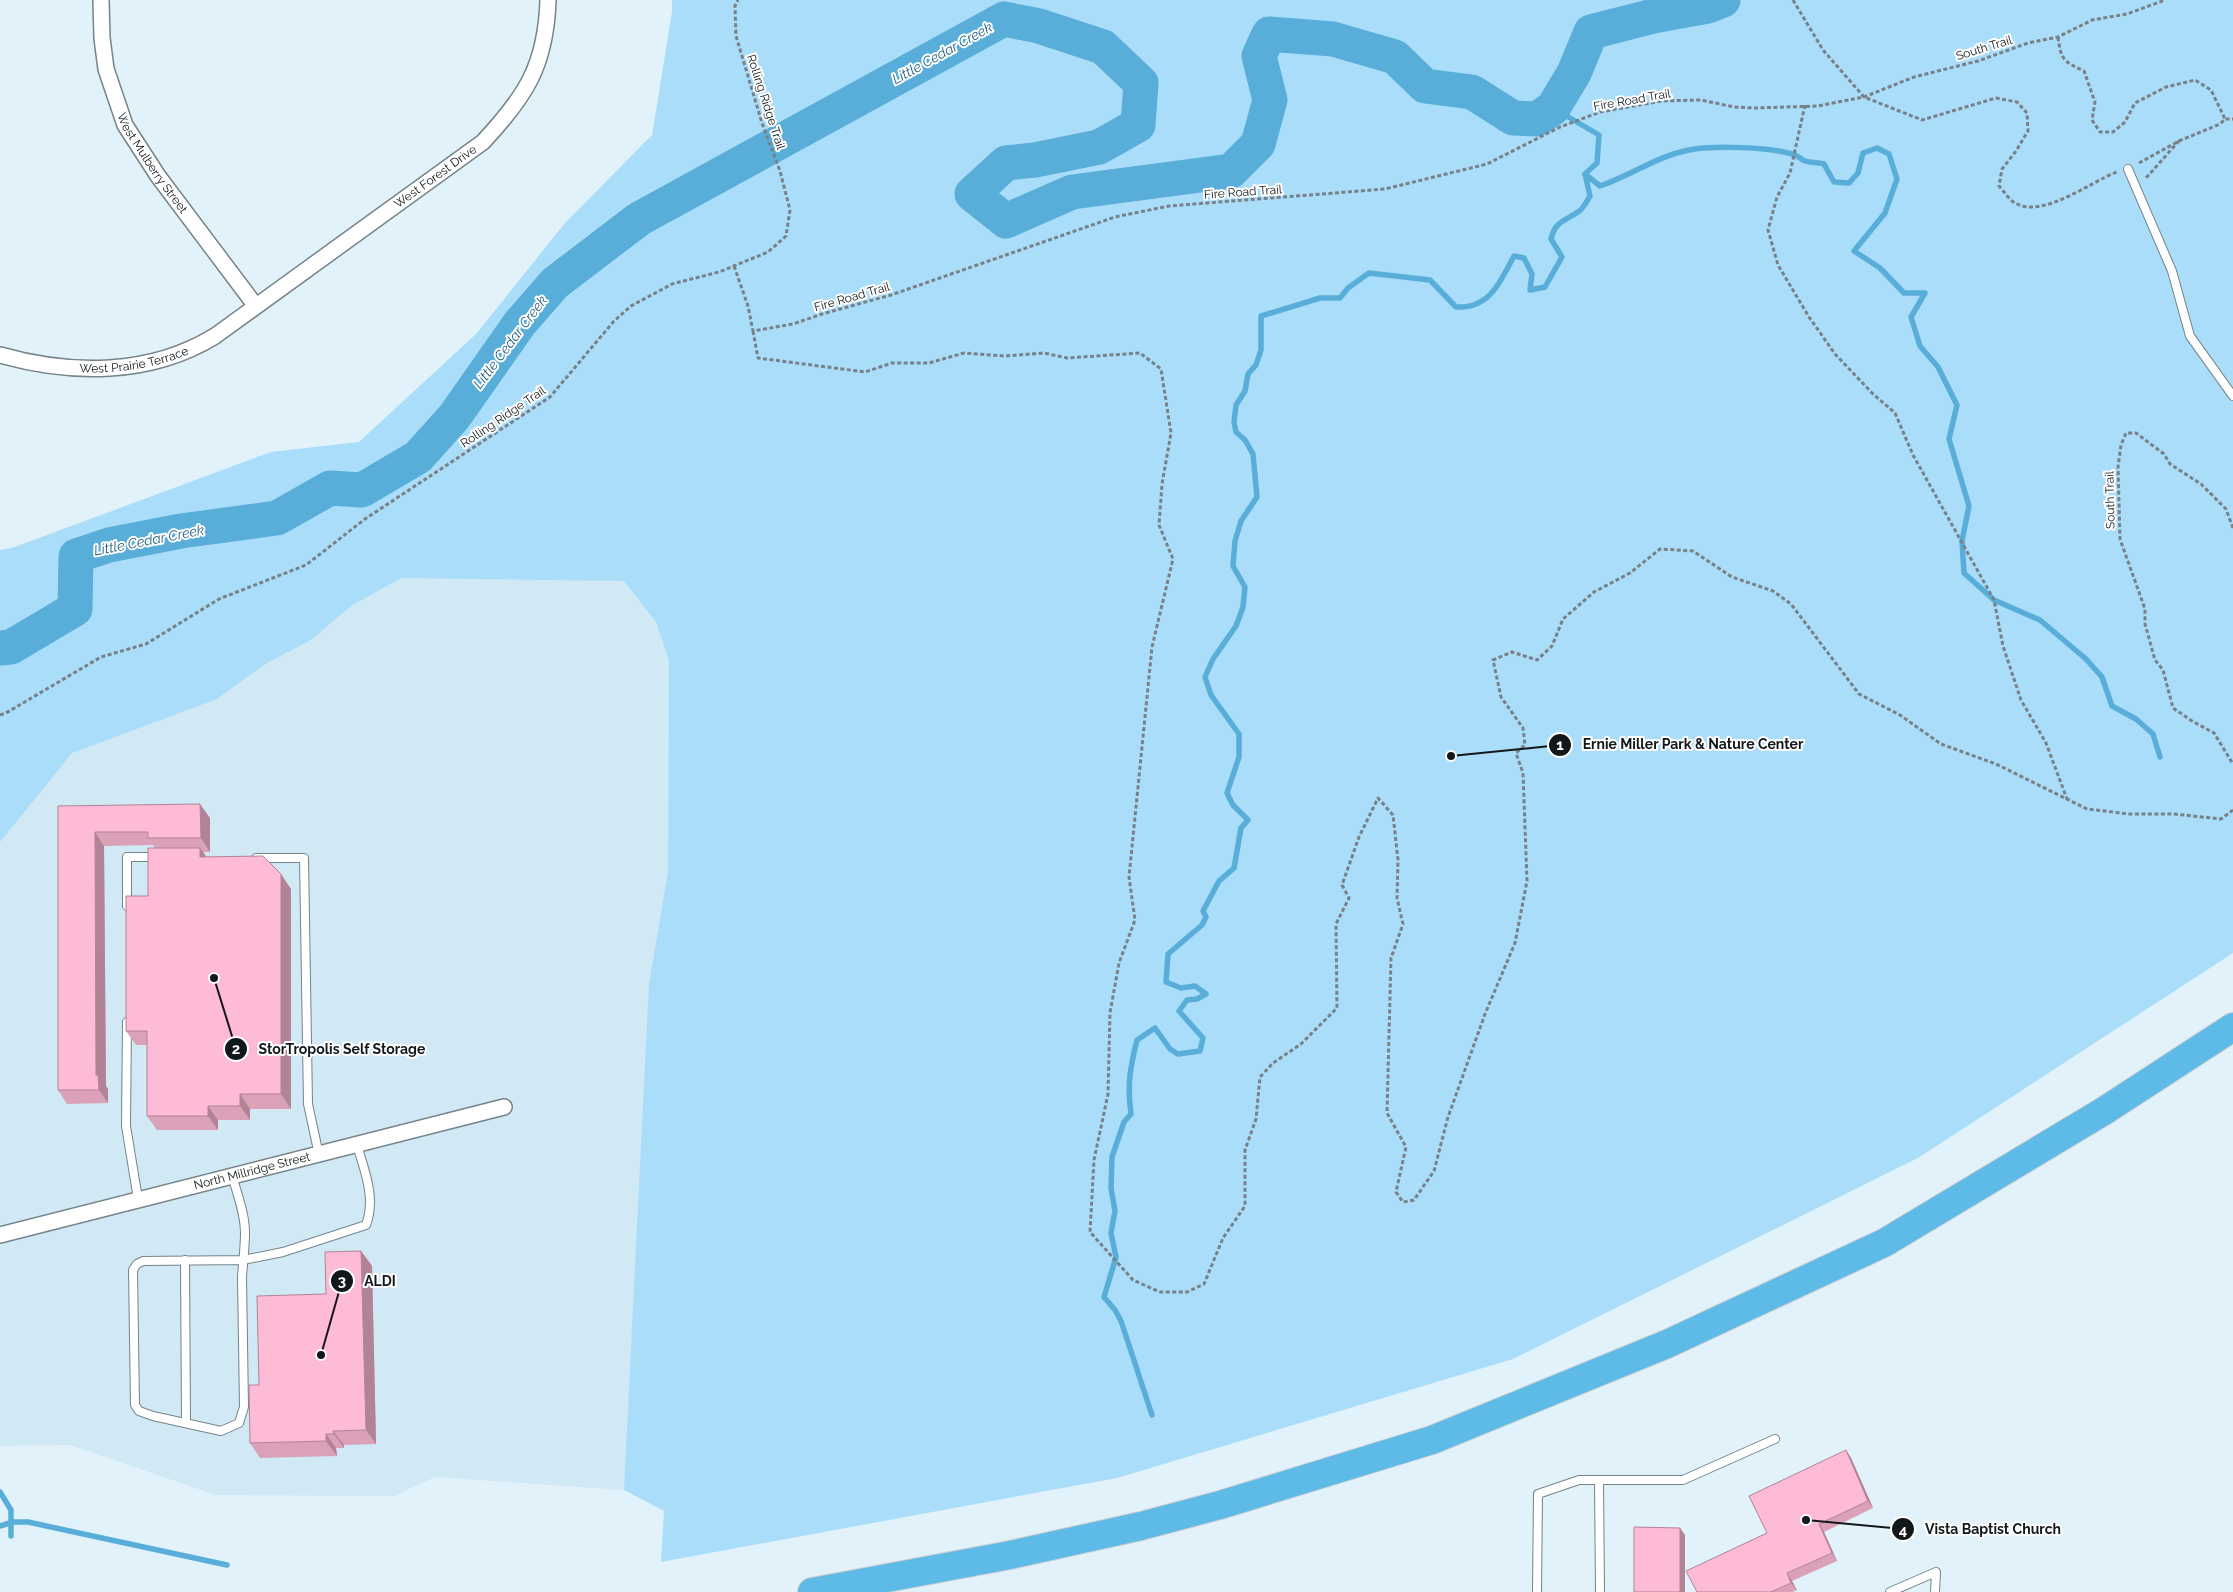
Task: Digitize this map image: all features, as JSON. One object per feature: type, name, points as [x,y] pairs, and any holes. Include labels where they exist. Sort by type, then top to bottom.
[{"type":"highway","points":[[812,1592],[1010,1555],[1141,1526],[1238,1500],[1432,1440],[1668,1344],[1884,1243],[2104,1111],[2233,1027]]},
{"type":"street","name":"West Mulberry Street","points":[[101,0],[102,38],[106,69],[126,126],[158,176],[256,306]]},
{"type":"street","name":"West Forest Drive","points":[[256,306],[483,142],[511,112],[530,83],[540,57],[548,24],[548,0]]},
{"type":"street","name":"West Prairie Terrace","points":[[0,355],[21,361],[82,370],[113,369],[146,364],[197,348],[256,306]]},
{"type":"street","name":"North Millridge Street","points":[[0,1235],[504,1107]]},
{"type":"lane","points":[[2128,168],[2172,271],[2190,336],[2233,396]]},
{"type":"lane","points":[[127,916],[127,857],[167,857]]},
{"type":"lane","points":[[246,858],[304,858],[308,1104],[319,1155]]},
{"type":"lane","points":[[127,1014],[126,1126],[138,1200]]},
{"type":"lane","points":[[232,1175],[245,1232],[243,1260],[243,1415],[239,1423],[221,1431],[153,1416],[139,1411],[135,1405],[132,1274],[137,1264],[143,1261],[243,1260],[283,1252],[366,1225],[371,1212],[370,1193],[357,1145]]},
{"type":"lane","points":[[185,1260],[186,1424]]},
{"type":"lane","points":[[1537,1592],[1538,1494],[1579,1480],[1683,1480],[1775,1440]]},
{"type":"lane","points":[[1599,1480],[1600,1592]]},
{"type":"lane","points":[[1890,1592],[1936,1572],[1936,1592]]},
{"type":"path","name":"Rolling Ridge Trail","points":[[0,715],[101,657],[146,644],[219,598],[306,565],[365,519],[550,397],[614,321],[630,306],[672,284],[719,272],[768,252],[786,236],[790,210],[780,171],[762,123],[736,36],[735,6],[738,0]]},
{"type":"path","points":[[1793,0],[1823,50],[1864,97],[1922,120],[1996,98],[2017,102],[2027,113],[2028,131],[2016,151],[2002,168],[1999,186],[2015,203],[2032,208],[2059,201],[2069,194],[2128,168],[2179,141],[2220,124],[2225,119],[2233,119]]},
{"type":"path","name":"South Trail","points":[[1805,105],[1818,106],[1864,97],[1914,77],[1978,61],[2028,43],[2058,37],[2092,20],[2127,14],[2165,0]]},
{"type":"path","points":[[2058,37],[2061,56],[2066,63],[2084,71],[2095,102],[2092,120],[2100,132],[2113,132],[2124,122],[2135,103],[2166,87],[2195,80],[2211,90],[2225,119]]},
{"type":"path","name":"Fire Road Trail","points":[[753,331],[793,324],[891,295],[1115,217],[1169,206],[1385,189],[1487,164],[1562,126],[1600,112],[1662,101],[1701,100],[1734,107],[1755,108],[1805,105]]},
{"type":"path","points":[[1805,105],[1790,172],[1777,197],[1768,230],[1778,265],[1809,317],[1835,354],[1872,393],[1895,413],[1914,455],[1994,600],[2004,646],[2021,700],[2046,743],[2067,799]]},
{"type":"path","points":[[2138,188],[2179,141]]},
{"type":"path","points":[[734,266],[748,306],[758,358],[865,372],[892,363],[929,363],[964,352],[1005,356],[1044,352],[1067,358],[1140,352],[1162,369],[1171,433],[1162,484],[1159,525],[1173,559],[1152,647],[1129,877],[1135,920],[1119,963],[1110,1014],[1108,1094],[1094,1160],[1090,1232],[1133,1280],[1160,1292],[1187,1292],[1204,1284],[1223,1238],[1245,1206],[1245,1150],[1256,1119],[1260,1077],[1273,1063],[1301,1044],[1337,1008],[1336,924],[1350,898],[1342,885],[1359,837],[1378,798],[1393,815],[1398,860],[1397,898],[1403,924],[1391,958],[1387,1113],[1406,1147],[1396,1192],[1403,1202],[1414,1200],[1434,1171],[1448,1117],[1482,1023],[1515,943],[1527,881],[1523,774],[1516,753],[1525,746],[1523,728],[1501,697],[1493,660],[1512,652],[1538,660],[1552,646],[1563,619],[1594,592],[1630,573],[1660,549],[1693,551],[1732,577],[1773,591],[1791,604],[1859,694],[1900,715],[1941,744],[1996,764],[2087,809],[2129,814],[2174,814],[2221,818],[2233,810]]},
{"type":"path","name":"South Trail","points":[[2233,528],[2226,509],[2201,484],[2170,464],[2164,454],[2136,433],[2126,433],[2121,445],[2118,467],[2120,539],[2145,609],[2145,624],[2155,660],[2163,670],[2173,708],[2214,733],[2233,764]]},
{"type":"shaded area","points":[[672,0],[2233,0],[2233,953],[1918,1158],[1513,1359],[1117,1478],[661,1562],[664,1511],[624,1490],[649,984],[668,872],[669,660],[656,622],[624,581],[401,578],[351,606],[311,640],[265,664],[217,699],[72,753],[0,842],[0,550],[12,548],[271,452],[359,442],[477,333],[565,223],[652,135],[672,12]]},
{"type":"shaded area","points":[[0,556],[670,558],[664,1493],[435,1477],[394,1496],[216,1495],[70,1445],[0,1446]]},
{"type":"building","points":[[200,804],[201,838],[148,838],[148,832],[95,832],[96,1075],[98,1075],[99,1090],[58,1090],[58,806]]},
{"type":"building","points":[[148,848],[200,848],[200,857],[263,856],[281,874],[281,1094],[240,1094],[240,1106],[208,1106],[208,1116],[147,1116],[147,1031],[126,1031],[126,896],[148,896]]},
{"type":"building","points":[[361,1251],[366,1430],[333,1431],[334,1434],[326,1434],[326,1441],[250,1443],[249,1385],[259,1385],[257,1296],[326,1294],[325,1252]]},
{"type":"building","points":[[1846,1450],[1868,1501],[1819,1524],[1832,1553],[1787,1573],[1791,1583],[1771,1592],[1697,1592],[1686,1571],[1767,1533],[1749,1496]]},
{"type":"building","points":[[1634,1527],[1680,1528],[1680,1592],[1634,1592]]},
{"type":"waterway","name":"Little Cedar Creek","points":[[0,648],[11,647],[75,609],[76,556],[109,545],[181,531],[277,518],[330,488],[362,490],[418,457],[454,417],[520,323],[555,283],[639,219],[1004,19],[1039,26],[1103,47],[1141,83],[1138,125],[1099,147],[1035,160],[1006,163],[972,194],[1006,221],[1072,192],[1231,171],[1258,144],[1270,100],[1259,56],[1269,34],[1333,39],[1395,57],[1425,86],[1472,92],[1513,118],[1537,119],[1553,108],[1574,73],[1591,32],[1653,16],[1708,6],[1723,0]]},
{"type":"waterway","points":[[1152,1415],[1121,1321],[1104,1297],[1116,1257],[1111,1233],[1115,1211],[1111,1188],[1112,1157],[1124,1122],[1131,1114],[1130,1077],[1137,1040],[1155,1028],[1170,1049],[1178,1054],[1200,1051],[1203,1038],[1179,1011],[1187,1000],[1197,999],[1206,994],[1195,986],[1181,988],[1166,982],[1168,954],[1202,925],[1206,917],[1203,911],[1219,881],[1234,868],[1241,828],[1248,820],[1233,805],[1227,793],[1239,757],[1239,734],[1211,695],[1205,677],[1213,659],[1236,626],[1243,607],[1245,587],[1233,566],[1235,541],[1241,521],[1257,497],[1253,454],[1245,440],[1236,432],[1234,422],[1236,405],[1245,391],[1248,374],[1256,365],[1261,350],[1261,316],[1320,298],[1340,298],[1348,288],[1369,273],[1430,280],[1456,307],[1477,304],[1486,299],[1492,292],[1514,256],[1524,258],[1532,274],[1530,290],[1545,287],[1562,257],[1551,239],[1555,228],[1582,209],[1590,196],[1585,174],[1597,163],[1599,135],[1553,108]]},
{"type":"waterway","points":[[1585,174],[1600,186],[1677,153],[1699,148],[1742,148],[1785,152],[1805,161],[1824,164],[1834,182],[1849,183],[1858,173],[1863,153],[1877,148],[1889,154],[1897,179],[1885,213],[1854,251],[1880,268],[1904,293],[1925,293],[1911,317],[1920,346],[1938,367],[1957,405],[1949,439],[1969,506],[1962,541],[1964,573],[1994,600],[2040,620],[2086,659],[2102,677],[2112,706],[2136,719],[2153,734],[2160,757]]},
{"type":"waterway","points":[[0,1492],[11,1510],[11,1536]]},
{"type":"waterway","points":[[0,1526],[13,1522],[28,1522],[227,1565]]},
{"type":"place","name":"Ernie Miller Park & Nature Center","points":[[1451,756]]},
{"type":"place","name":"StorTropolis Self Storage","points":[[214,978]]},
{"type":"place","name":"ALDI","points":[[321,1355]]},
{"type":"place","name":"Vista Baptist Church","points":[[1806,1520]]}]
